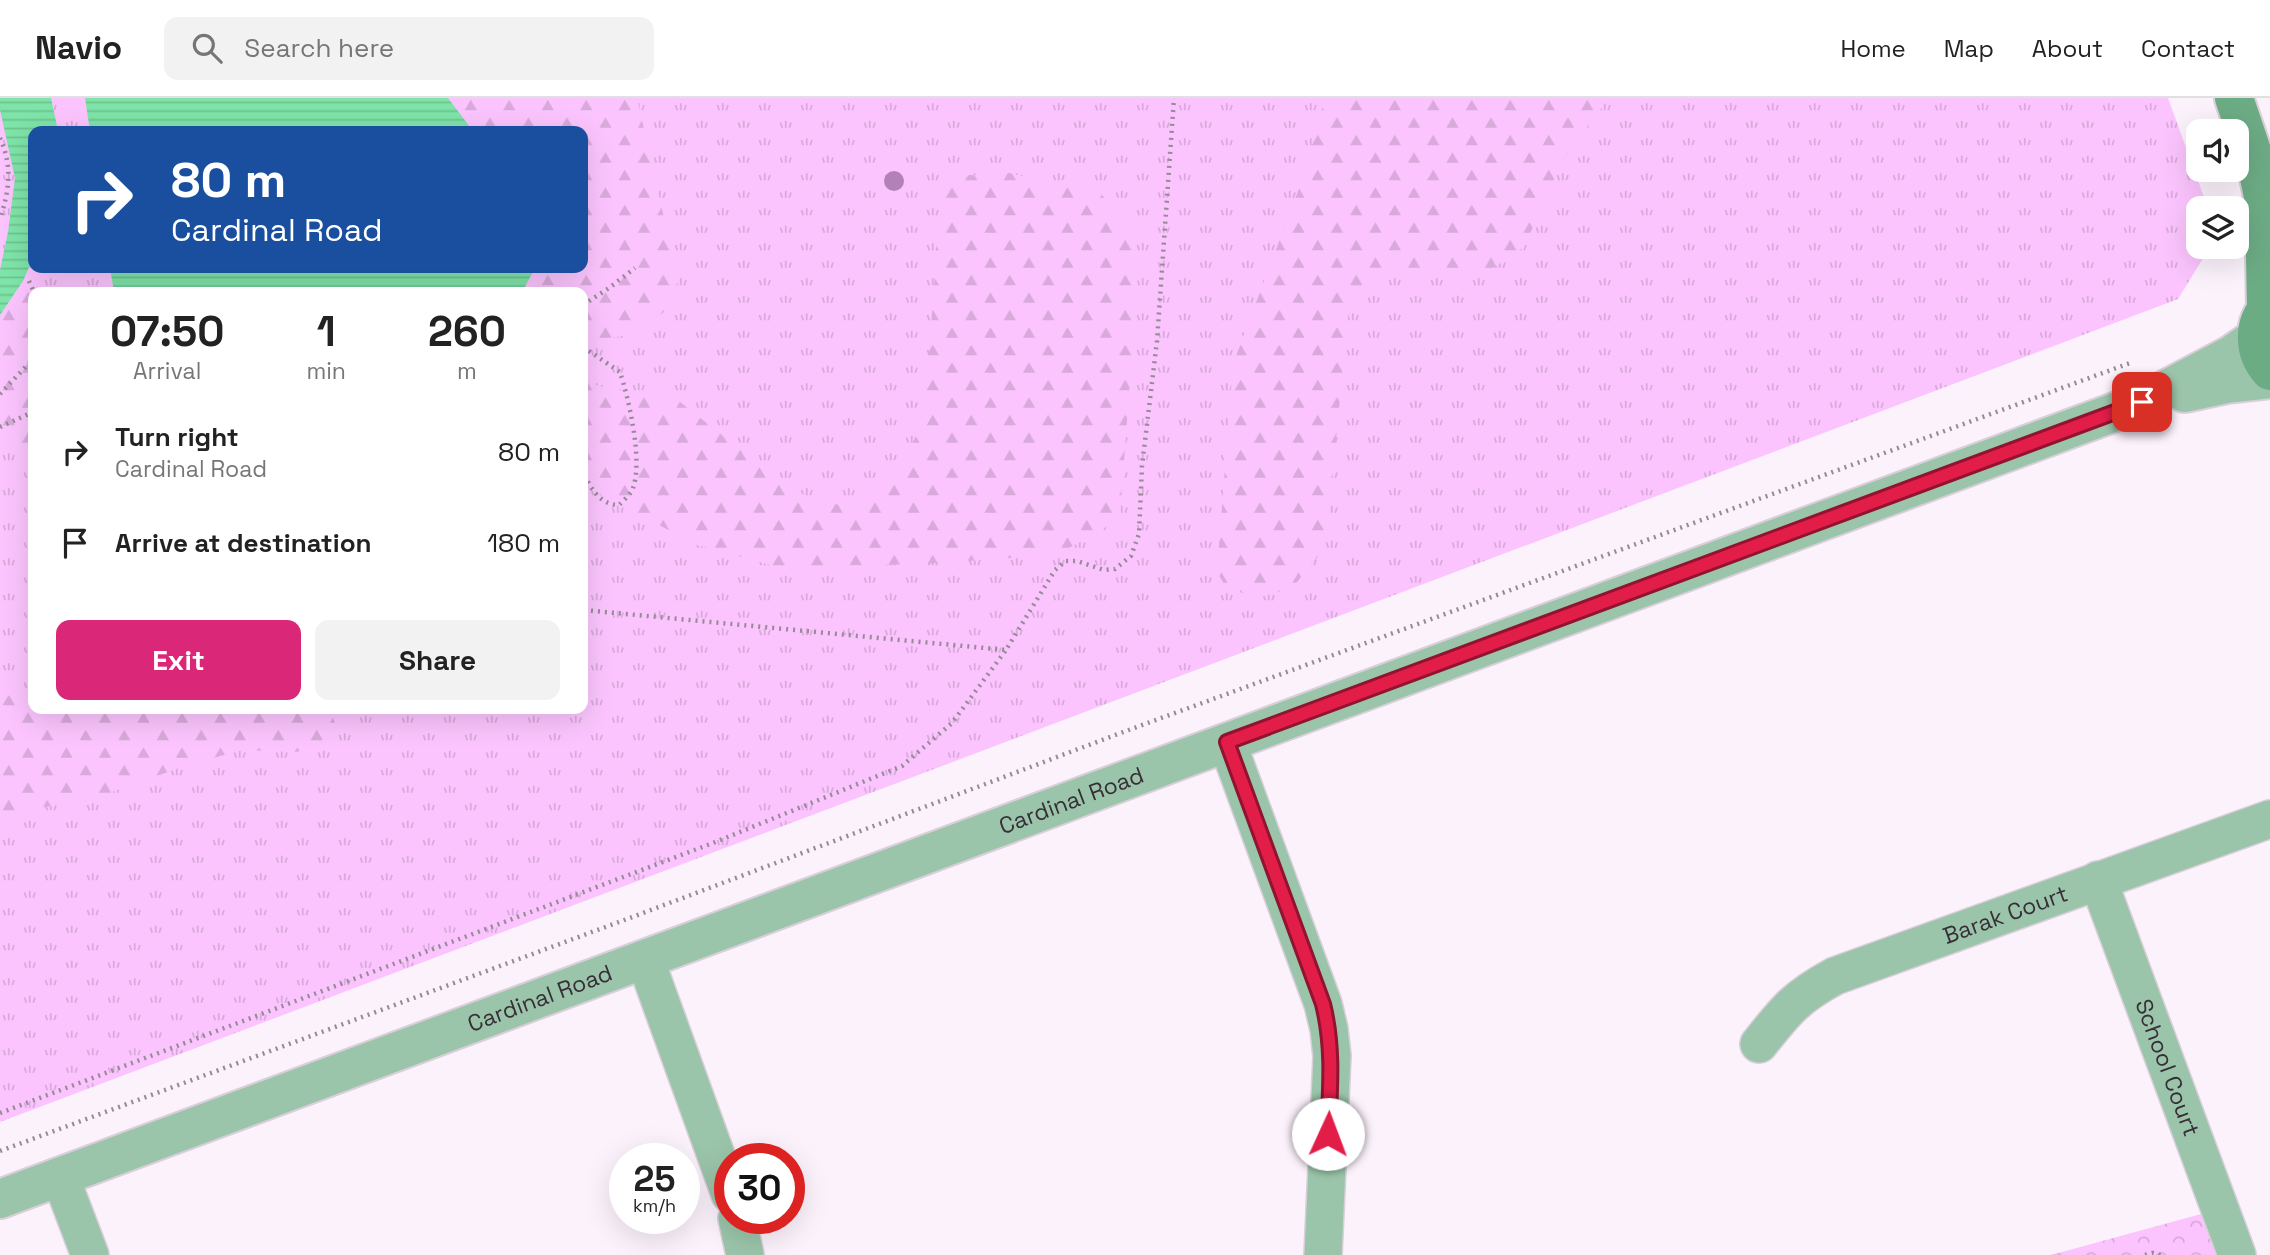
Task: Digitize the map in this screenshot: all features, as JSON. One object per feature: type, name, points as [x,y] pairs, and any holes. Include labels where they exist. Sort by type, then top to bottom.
[{"type":"main road","points":[[2234,98],[2256,163],[2267,207],[2266,331]]},
{"type":"street","name":"Cardinal Road","points":[[0,1199],[2142,402],[2231,355],[2266,331]]},
{"type":"street","name":"Cardinal Road","points":[[2142,402],[2227,384],[2270,379]]},
{"type":"street","points":[[1227,742],[1323,1004],[1329,1029],[1332,1056],[1323,1255]]},
{"type":"street","name":"Barak Court","points":[[1759,1044],[1789,1006],[1809,990],[1835,976],[2270,819]]},
{"type":"street","name":"School Court","points":[[2098,880],[2237,1255]]},
{"type":"street","points":[[645,958],[714,1150]]},
{"type":"street","points":[[61,1176],[90,1255]]},
{"type":"street","points":[[740,1234],[745,1255]]},
{"type":"path","points":[[0,1113],[713,843],[902,766],[952,723],[1006,650],[1055,570],[1066,561],[1077,561],[1104,570],[1115,569],[1131,556],[1139,534],[1142,466],[1157,341],[1174,98]]},
{"type":"path","points":[[0,138],[8,164],[9,191],[0,219]]},
{"type":"path","points":[[588,302],[635,268]]},
{"type":"path","points":[[29,281],[32,287]]},
{"type":"path","points":[[588,350],[620,372],[634,432],[636,470],[633,488],[619,505],[609,505],[596,495],[588,480]]},
{"type":"path","points":[[0,1151],[1134,728],[2136,361]]},
{"type":"path","points":[[0,394],[28,364]]},
{"type":"path","points":[[0,427],[28,414]]},
{"type":"path","points":[[588,610],[1006,650]]},
{"type":"path","points":[[2144,1255],[2161,1255]]},
{"type":"green space","points":[[0,98],[2168,98],[2186,148],[2186,182],[2199,182],[2204,196],[2186,196],[2186,259],[2203,259],[2178,299],[0,1122]]},
{"type":"green space","points":[[448,98],[637,98],[678,280],[668,309],[634,334],[597,340],[588,333],[588,287],[525,287],[532,273],[588,273],[588,126],[469,126]]},
{"type":"green space","points":[[1325,98],[1609,98],[1564,158],[1524,247],[1486,273],[1383,267],[1365,279],[1348,315],[1329,513],[1317,558],[1292,588],[1254,599],[1224,584],[1217,572],[1233,364],[1303,178]]},
{"type":"green space","points":[[1005,172],[1102,195],[1129,228],[1139,261],[1120,514],[1100,532],[1055,555],[923,564],[778,567],[697,545],[588,488],[588,382],[675,398],[761,466],[813,501],[856,507],[893,482],[924,420],[941,195],[963,176]]},
{"type":"green space","points":[[23,281],[30,287],[28,452],[0,448],[0,315]]},
{"type":"green space","points":[[28,694],[28,714],[154,714],[176,717],[182,714],[331,714],[336,725],[334,741],[296,752],[241,750],[182,767],[98,797],[35,808],[0,820],[0,696]]},
{"type":"green space","points":[[2201,1214],[2218,1255],[2051,1255]]},
{"type":"shaded area","points":[[0,98],[51,98],[57,126],[28,126],[28,270],[0,315],[0,270],[15,178],[0,110]]},
{"type":"shaded area","points":[[85,98],[448,98],[469,126],[89,126]]},
{"type":"shaded area","points":[[111,273],[532,273],[525,287],[113,287]]},
{"type":"route","points":[[1328,1134],[1332,1056],[1323,1004],[1227,742],[2142,402]]}]
